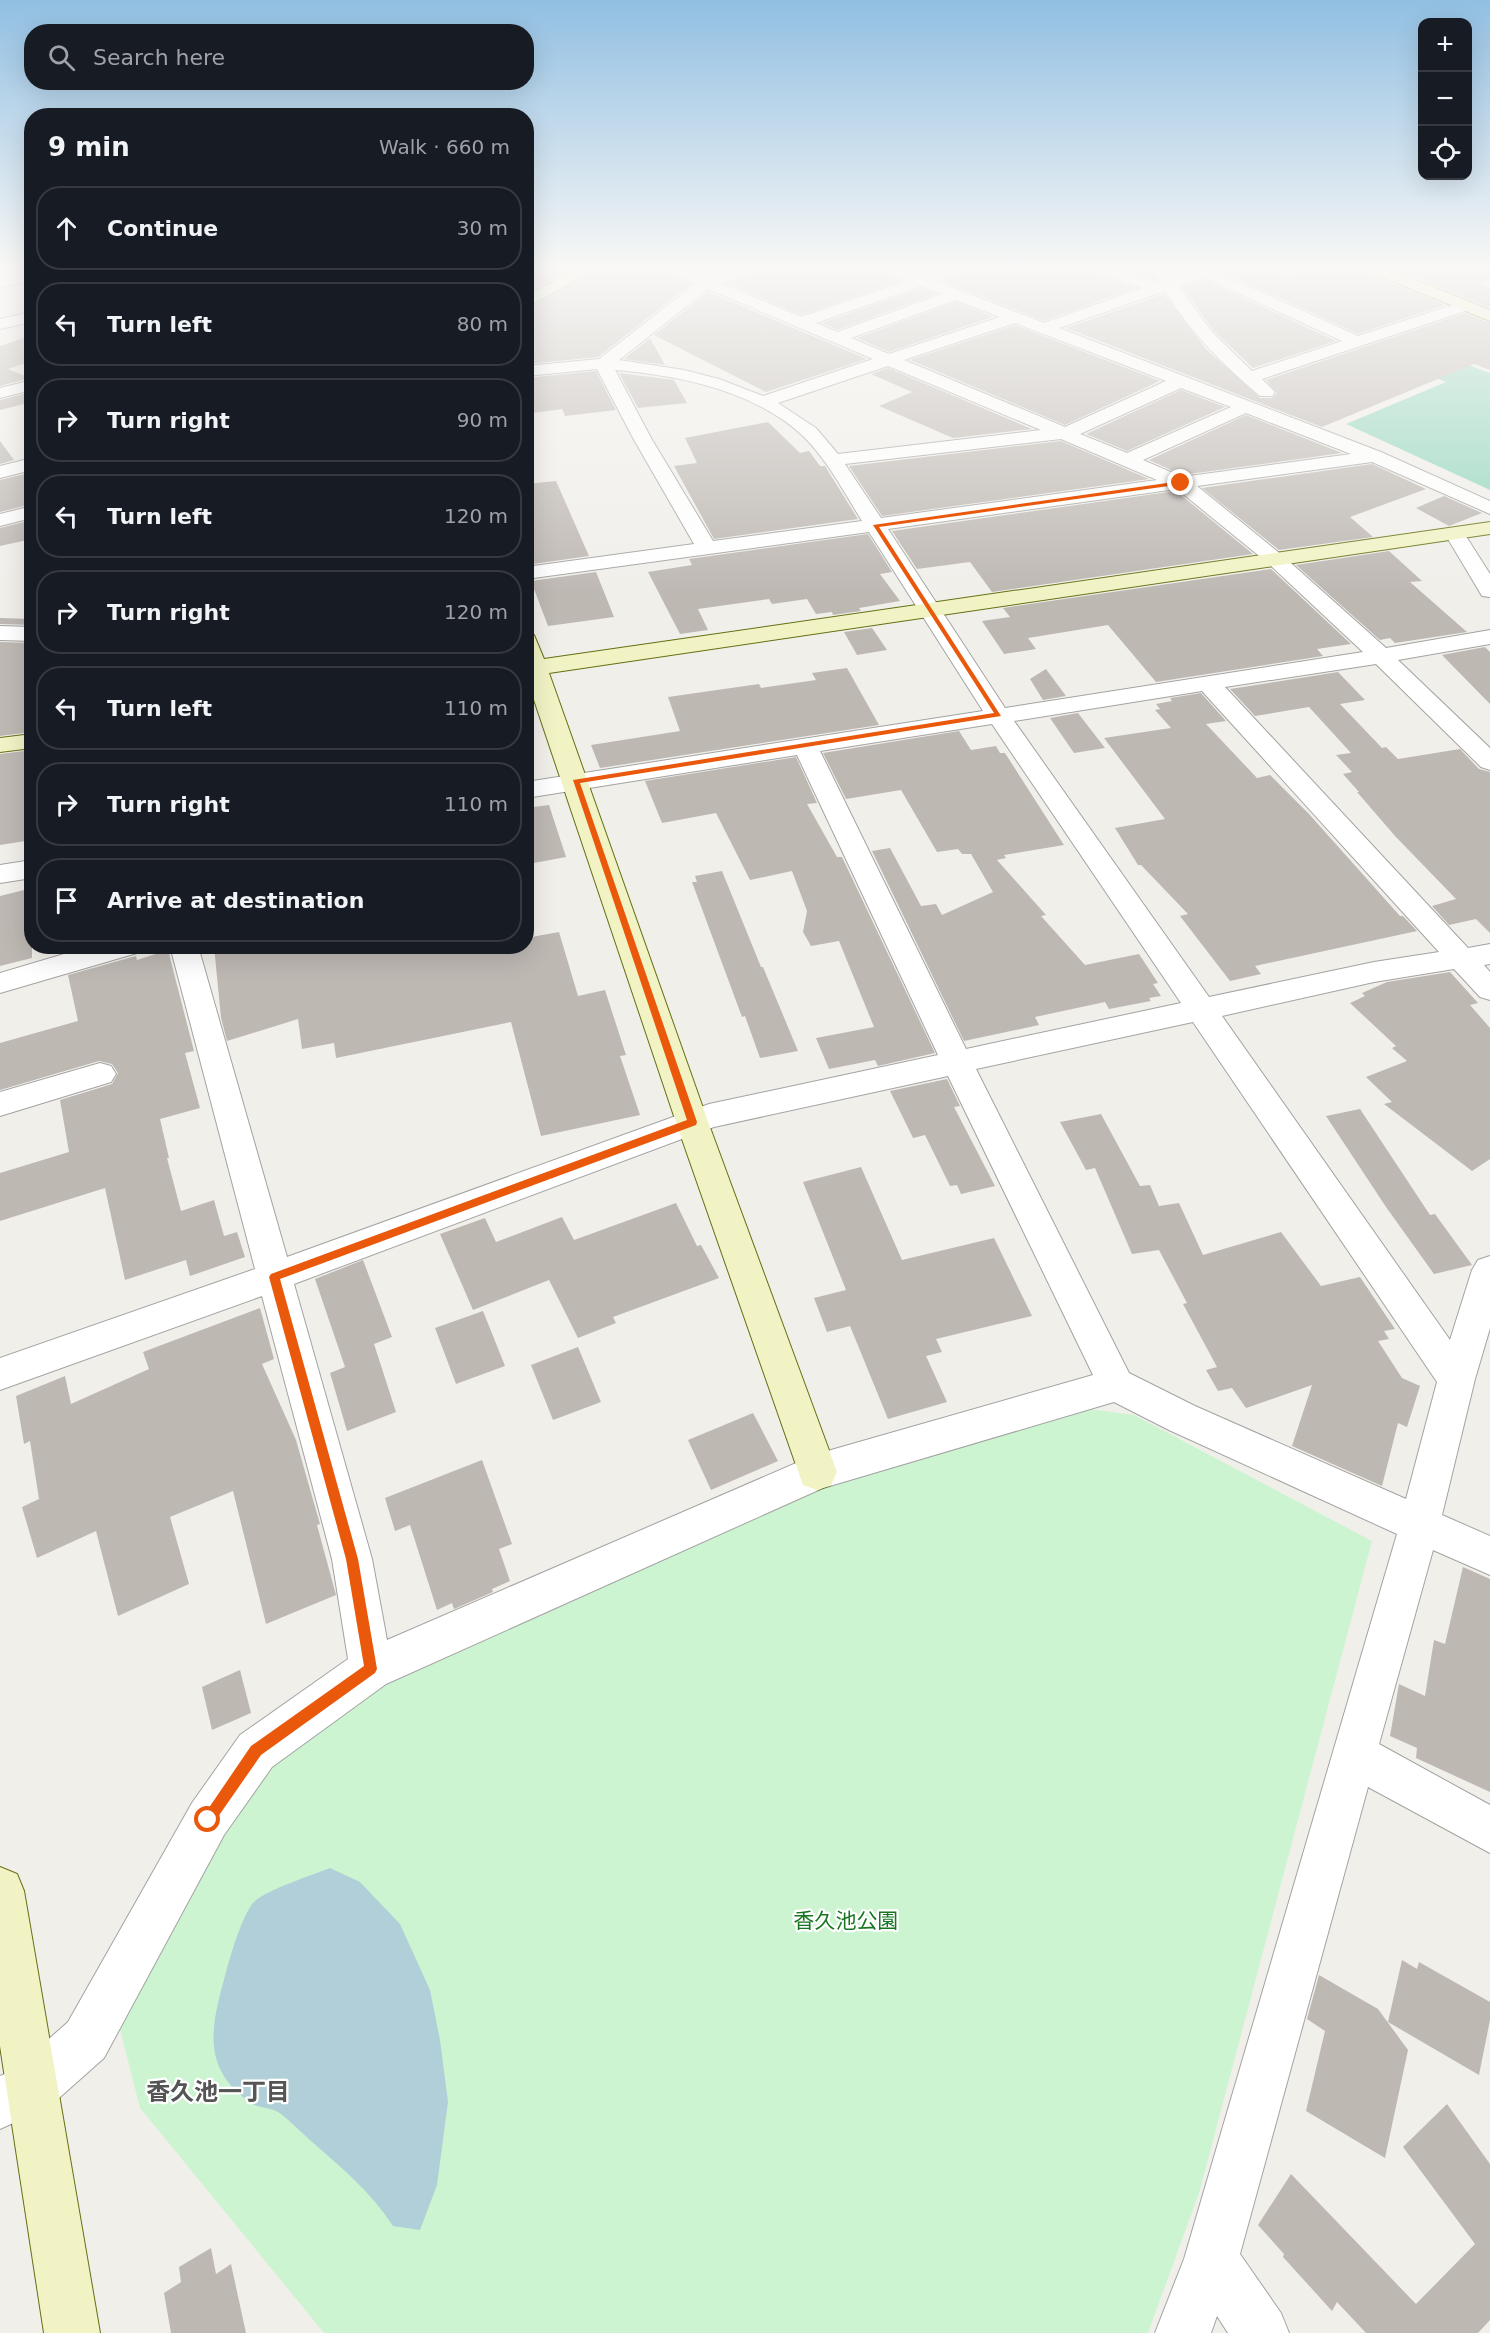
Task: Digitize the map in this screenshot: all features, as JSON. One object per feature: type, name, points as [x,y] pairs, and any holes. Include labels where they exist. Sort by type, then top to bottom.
[{"type":"street","points":[[610,377],[642,438],[707,549]]},
{"type":"street","points":[[683,377],[733,390],[762,402],[809,432],[833,460],[998,715],[1456,1379]]},
{"type":"street","points":[[762,402],[838,377]]},
{"type":"street","points":[[930,377],[1181,483],[1276,560],[1381,656],[1490,762]]},
{"type":"street","points":[[1170,377],[1374,456],[1490,508]]},
{"type":"street","points":[[1250,378],[1307,429]]},
{"type":"street","points":[[833,460],[1067,433],[1181,381]]},
{"type":"street","points":[[3,390],[24,386]]},
{"type":"street","points":[[1128,460],[1247,406]]},
{"type":"street","points":[[534,572],[1374,456]]},
{"type":"street","points":[[0,472],[24,466]]},
{"type":"street","points":[[0,519],[24,514]]},
{"type":"street","points":[[534,659],[929,610],[1490,528]]},
{"type":"street","points":[[1455,534],[1490,591]]},
{"type":"street","points":[[0,633],[24,634]]},
{"type":"street","points":[[534,789],[1490,637]]},
{"type":"street","points":[[534,670],[817,1472]]},
{"type":"street","points":[[1208,683],[1490,990]]},
{"type":"street","points":[[0,745],[24,742]]},
{"type":"street","points":[[806,747],[957,1063],[1116,1385],[1182,1418],[1490,1556]]},
{"type":"street","points":[[0,874],[24,870]]},
{"type":"street","points":[[0,982],[99,954]]},
{"type":"street","points":[[186,954],[352,1559],[371,1669]]},
{"type":"street","points":[[0,1374],[274,1277],[710,1116],[1374,972],[1490,954]]},
{"type":"street","points":[[0,1104],[100,1074]]},
{"type":"street","points":[[1183,2333],[1211,2259],[1420,1523],[1456,1379],[1486,1300]]},
{"type":"street","points":[[16,2096],[86,2040],[208,1820],[256,1751],[371,1669],[817,1472],[1116,1385]]},
{"type":"street","points":[[1354,1755],[1490,1830]]},
{"type":"street","points":[[0,1891],[16,2096],[72,2333]]},
{"type":"street","points":[[1211,2259],[1261,2333]]},
{"type":"green space","points":[[1434,377],[1490,377],[1490,490],[1346,424],[1446,382]]},
{"type":"green space","name":"香久池公園","points":[[1075,1407],[1134,1415],[1372,1541],[1199,2193],[1148,2333],[324,2333],[140,2108],[119,2025],[237,1800],[313,1720],[788,1493]]},
{"type":"water","points":[[330,1868],[360,1882],[400,1924],[430,1990],[440,2040],[448,2102],[437,2185],[420,2230],[393,2226],[355,2181],[285,2117],[274,2110],[251,2103],[234,2089],[223,2075],[217,2059],[214,2027],[217,2009],[240,1928],[252,1904],[266,1894]]},
{"type":"building","points":[[0,377],[24,377],[24,380],[0,386]]},
{"type":"building","points":[[534,377],[599,377],[616,410],[565,416],[562,409],[534,413]]},
{"type":"building","points":[[621,377],[674,380],[687,403],[638,408]]},
{"type":"building","points":[[736,377],[812,377],[766,392]]},
{"type":"building","points":[[878,377],[909,377],[1032,429],[953,438],[879,406],[912,392]]},
{"type":"building","points":[[950,377],[1149,377],[1160,381],[1065,425]]},
{"type":"building","points":[[1192,377],[1237,377],[1260,398],[1272,398],[1277,393],[1266,380],[1275,377],[1443,377],[1322,427]]},
{"type":"building","points":[[1181,390],[1225,407],[1127,451],[1086,434]]},
{"type":"building","points":[[24,394],[24,404],[0,410],[0,400]]},
{"type":"building","points":[[1246,415],[1342,453],[1182,475],[1149,460]]},
{"type":"building","points":[[768,422],[800,453],[809,451],[820,466],[825,466],[858,519],[714,539],[674,466],[697,463],[685,438]]},
{"type":"building","points":[[0,441],[14,460],[0,464]]},
{"type":"building","points":[[1061,441],[1149,479],[882,516],[849,466]]},
{"type":"building","points":[[1372,464],[1426,489],[1350,517],[1373,537],[1279,550],[1202,488]]},
{"type":"building","points":[[24,474],[24,506],[0,512],[0,480]]},
{"type":"building","points":[[556,481],[589,556],[534,564],[534,483]]},
{"type":"building","points":[[1176,491],[1253,554],[992,592],[970,562],[917,569],[892,531]]},
{"type":"building","points":[[1444,496],[1482,513],[1449,526],[1416,508]]},
{"type":"building","points":[[24,522],[24,541],[0,546],[0,528]]},
{"type":"building","points":[[868,534],[892,572],[880,574],[900,601],[859,608],[861,611],[833,615],[832,612],[816,614],[807,599],[772,604],[769,599],[698,609],[708,630],[680,634],[648,572],[692,565],[689,559]]},
{"type":"building","points":[[1389,551],[1422,581],[1410,582],[1467,632],[1395,643],[1390,638],[1380,640],[1296,565]]},
{"type":"building","points":[[1271,569],[1351,644],[1317,649],[1323,656],[1156,682],[1108,625],[1028,638],[1036,649],[1004,654],[982,621],[1010,617],[1003,608]]},
{"type":"building","points":[[596,572],[614,617],[548,626],[534,589],[534,581]]},
{"type":"building","points":[[0,618],[24,619],[24,625],[0,624]]},
{"type":"building","points":[[872,628],[887,650],[857,655],[844,632]]},
{"type":"building","points":[[0,642],[24,643],[24,733],[0,736]]},
{"type":"building","points":[[1485,647],[1490,652],[1490,704],[1442,655]]},
{"type":"building","points":[[847,668],[879,725],[600,768],[591,745],[680,731],[668,697],[759,684],[761,688],[816,680],[812,673]]},
{"type":"building","points":[[1046,669],[1066,696],[1043,700],[1030,679]]},
{"type":"building","points":[[1338,672],[1365,700],[1340,704],[1382,748],[1386,747],[1398,759],[1460,749],[1479,769],[1490,772],[1490,933],[1476,919],[1449,925],[1432,906],[1456,899],[1395,836],[1343,774],[1352,772],[1336,755],[1351,753],[1309,707],[1255,716],[1230,689]]},
{"type":"building","points":[[1201,693],[1226,721],[1206,724],[1257,778],[1270,775],[1309,814],[1400,916],[1403,916],[1417,931],[1255,966],[1261,974],[1230,981],[1180,916],[1188,914],[1141,865],[1138,865],[1115,828],[1165,819],[1104,738],[1171,728],[1155,710],[1160,709],[1156,704],[1172,701],[1170,698]]},
{"type":"building","points":[[1078,713],[1105,748],[1074,753],[1050,718]]},
{"type":"building","points":[[959,731],[971,750],[996,746],[1000,753],[1005,753],[1064,845],[1004,855],[1006,858],[997,860],[1046,915],[1041,916],[1085,965],[1139,954],[1158,983],[1153,984],[1161,996],[1149,998],[1151,1001],[1109,1009],[1105,1002],[1035,1017],[1039,1025],[964,1041],[872,851],[890,848],[921,906],[936,904],[942,915],[993,892],[971,854],[962,854],[958,849],[937,852],[901,790],[846,799],[823,753]]},
{"type":"building","points":[[24,751],[24,841],[0,845],[0,754]]},
{"type":"building","points":[[796,757],[817,803],[807,804],[837,857],[842,857],[935,1053],[878,1066],[875,1060],[829,1069],[816,1038],[874,1027],[839,941],[811,946],[803,932],[807,911],[792,871],[750,880],[716,813],[662,823],[645,781]]},
{"type":"building","points":[[549,805],[566,857],[534,863],[534,807]]},
{"type":"building","points":[[722,871],[798,1051],[760,1058],[745,1016],[742,1017],[692,882],[697,882],[695,876]]},
{"type":"building","points":[[24,890],[24,954],[32,954],[32,958],[0,966],[0,896]]},
{"type":"building","points":[[559,932],[578,996],[605,990],[626,1055],[620,1056],[640,1115],[541,1136],[511,1022],[336,1058],[334,1043],[302,1049],[298,1019],[227,1041],[221,1018],[215,954],[534,954],[534,937]]},
{"type":"building","points":[[156,954],[169,954],[194,1051],[185,1053],[200,1108],[160,1119],[169,1158],[167,1158],[181,1211],[214,1200],[224,1236],[237,1232],[245,1257],[190,1276],[186,1260],[125,1280],[105,1188],[0,1221],[0,1173],[69,1152],[60,1100],[112,1084],[118,1073],[112,1064],[99,1061],[0,1090],[0,1043],[78,1021],[68,975],[136,956],[137,960]]},
{"type":"building","points":[[1450,972],[1478,1003],[1470,1005],[1490,1028],[1490,1159],[1472,1171],[1384,1104],[1392,1102],[1366,1077],[1407,1061],[1392,1048],[1396,1046],[1350,1003],[1365,996],[1362,993],[1387,982]]},
{"type":"building","points":[[947,1079],[960,1106],[954,1107],[995,1186],[961,1194],[957,1185],[950,1186],[925,1135],[913,1138],[890,1091]]},
{"type":"building","points":[[1360,1109],[1430,1215],[1435,1214],[1472,1265],[1434,1274],[1386,1207],[1326,1116]]},
{"type":"building","points":[[1101,1114],[1140,1186],[1150,1185],[1159,1206],[1179,1203],[1203,1255],[1281,1232],[1321,1286],[1360,1277],[1395,1329],[1384,1331],[1389,1339],[1378,1341],[1402,1378],[1420,1386],[1407,1427],[1398,1423],[1382,1486],[1292,1446],[1312,1385],[1246,1408],[1232,1388],[1218,1391],[1206,1370],[1217,1367],[1183,1304],[1187,1303],[1159,1250],[1132,1254],[1095,1168],[1086,1170],[1060,1122]]},
{"type":"building","points":[[861,1167],[902,1260],[994,1238],[1032,1316],[936,1339],[942,1352],[926,1356],[947,1402],[888,1419],[850,1326],[827,1332],[814,1298],[846,1290],[803,1182]]},
{"type":"building","points":[[676,1203],[697,1246],[701,1245],[719,1278],[613,1317],[616,1323],[578,1338],[549,1280],[473,1310],[440,1234],[485,1218],[496,1242],[562,1217],[574,1240]]},
{"type":"building","points":[[363,1260],[392,1337],[374,1344],[396,1412],[347,1431],[330,1373],[345,1367],[315,1279]]},
{"type":"building","points":[[260,1308],[274,1359],[262,1364],[296,1440],[320,1524],[317,1525],[336,1595],[266,1624],[233,1491],[170,1517],[189,1584],[118,1616],[96,1531],[37,1558],[22,1507],[39,1499],[30,1441],[24,1444],[16,1396],[65,1376],[71,1404],[149,1369],[143,1352]]},
{"type":"building","points":[[483,1311],[505,1366],[456,1384],[435,1328]]},
{"type":"building","points":[[578,1347],[601,1402],[553,1420],[531,1365]]},
{"type":"building","points":[[753,1413],[778,1461],[711,1490],[688,1440]]},
{"type":"building","points":[[482,1460],[512,1544],[499,1549],[510,1581],[492,1589],[493,1592],[454,1609],[452,1603],[437,1610],[410,1525],[395,1531],[385,1498]]},
{"type":"building","points":[[1463,1567],[1490,1579],[1490,1792],[1416,1758],[1417,1748],[1390,1736],[1399,1684],[1425,1696],[1434,1640],[1445,1644]]},
{"type":"building","points":[[240,1670],[251,1713],[212,1730],[202,1687]]},
{"type":"building","points":[[1402,1960],[1417,1969],[1419,1962],[1490,2002],[1490,2020],[1479,2075],[1388,2022]]},
{"type":"building","points":[[1319,1975],[1378,2009],[1408,2050],[1385,2158],[1306,2111],[1325,2031],[1307,2019]]},
{"type":"building","points":[[1447,2104],[1490,2164],[1490,2320],[1478,2333],[1366,2333],[1337,2302],[1332,2311],[1283,2257],[1284,2254],[1258,2225],[1291,2174],[1416,2304],[1475,2244],[1403,2147]]},
{"type":"building","points":[[211,2248],[216,2274],[231,2264],[246,2333],[171,2333],[164,2293],[181,2282],[179,2267]]},
{"type":"district","name":"香久池一丁目","points":[[218,2092]]},
{"type":"route","points":[[208,1820],[256,1751],[371,1669],[352,1559],[274,1277],[692,1122],[575,782],[998,715],[875,526],[1181,483]]}]
